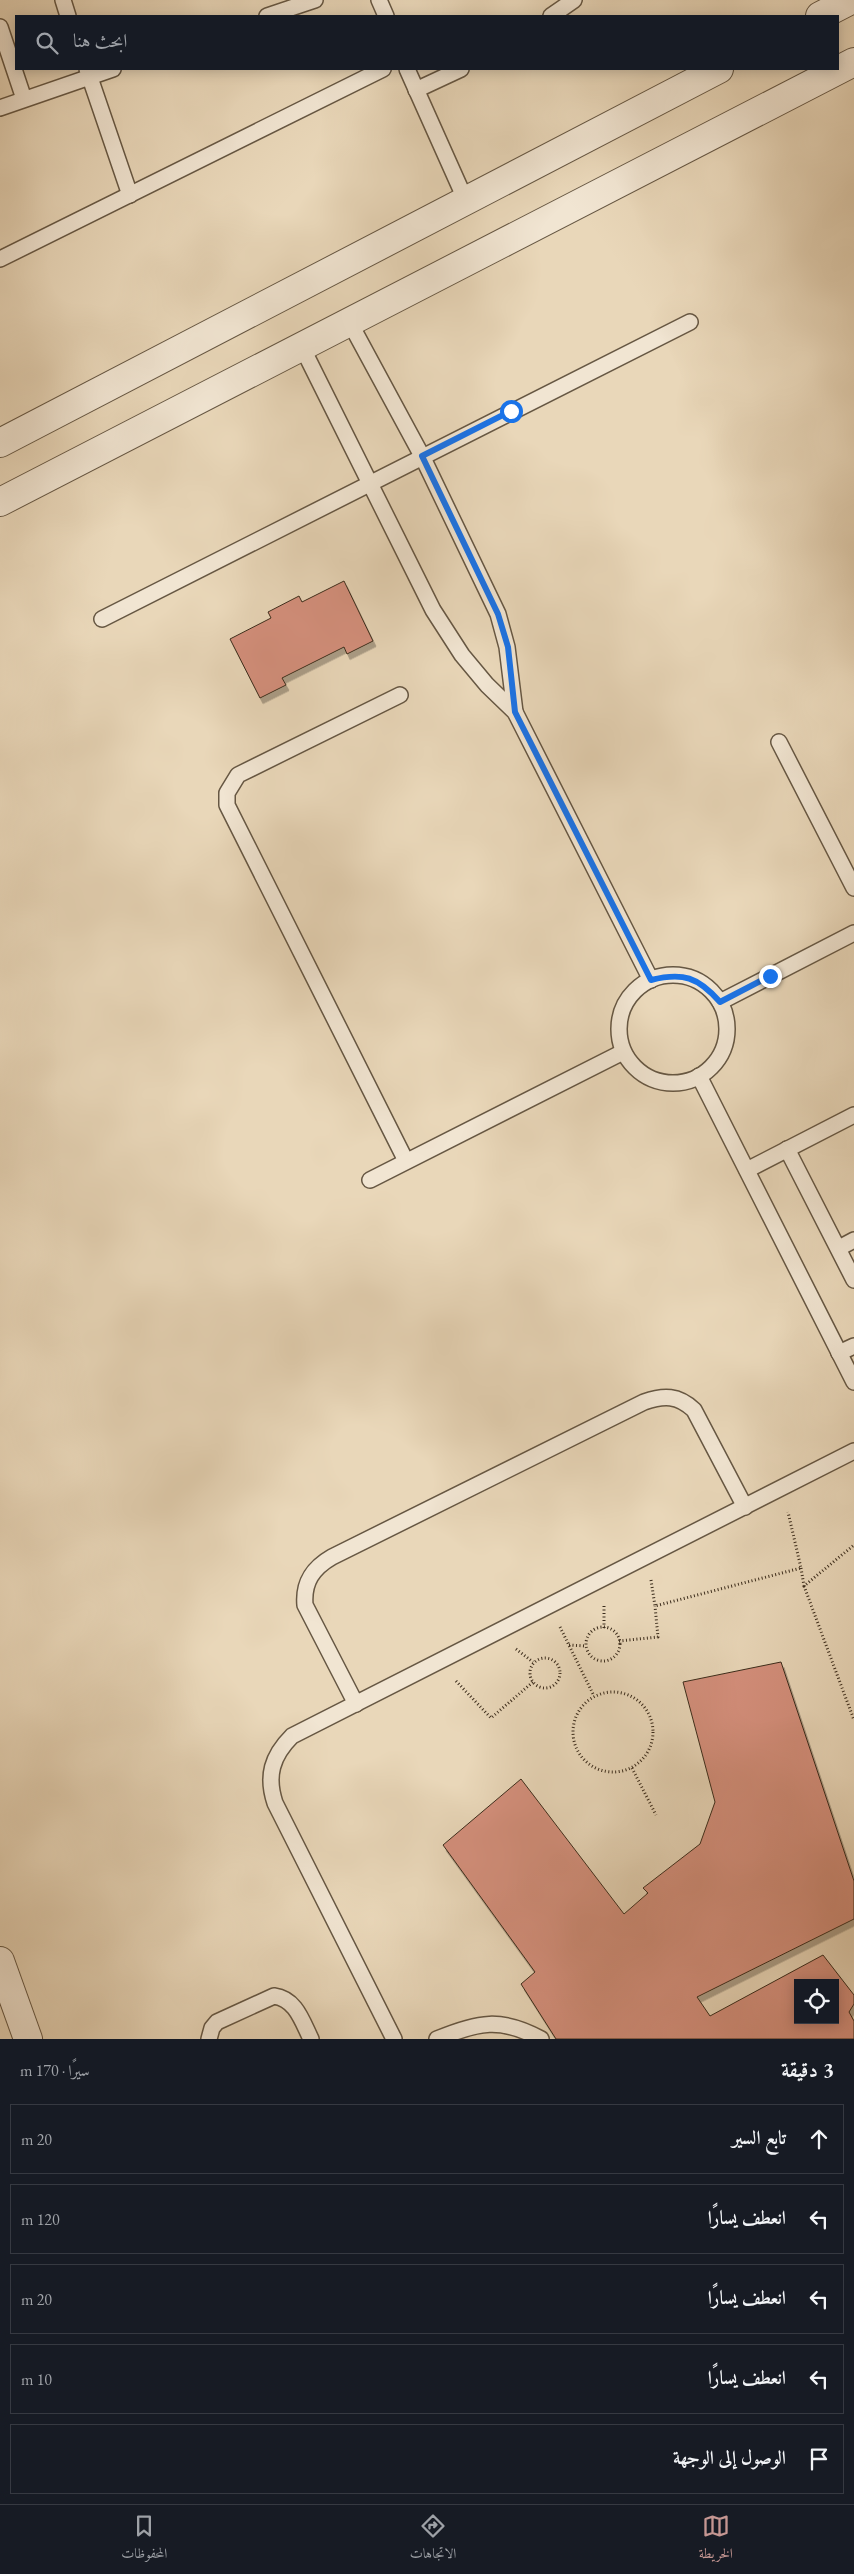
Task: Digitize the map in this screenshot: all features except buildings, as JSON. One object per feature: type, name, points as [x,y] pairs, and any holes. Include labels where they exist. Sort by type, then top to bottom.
[{"type":"street","points":[[822,15],[852,0]]},
{"type":"street","points":[[839,70],[854,62]]},
{"type":"street","points":[[0,443],[717,70]]},
{"type":"street","points":[[0,502],[301,345],[838,70]]},
{"type":"street","points":[[0,1961],[28,2039]]},
{"type":"lane","points":[[63,0],[68,15]]},
{"type":"lane","points":[[270,15],[315,0]]},
{"type":"lane","points":[[379,0],[386,15]]},
{"type":"lane","points":[[552,15],[574,0]]},
{"type":"lane","points":[[0,27],[24,99]]},
{"type":"lane","points":[[0,108],[88,73],[107,70]]},
{"type":"lane","points":[[0,259],[381,70]]},
{"type":"lane","points":[[407,70],[466,201]]},
{"type":"lane","points":[[416,90],[460,70]]},
{"type":"lane","points":[[88,73],[130,195]]},
{"type":"lane","points":[[349,321],[422,456],[498,614],[508,647],[515,712]]},
{"type":"lane","points":[[102,619],[690,322]]},
{"type":"lane","points":[[301,345],[447,633],[487,685],[515,712],[651,980]]},
{"type":"lane","points":[[400,695],[238,775],[227,794],[227,805],[406,1161]]},
{"type":"lane","points":[[779,742],[854,888]]},
{"type":"lane","points":[[720,1002],[854,933]]},
{"type":"lane","points":[[670,975],[690,978],[707,987],[720,1002],[726,1018],[726,1035],[722,1052],[712,1066],[699,1076],[683,1082],[656,1080],[633,1067],[624,1052],[619,1036],[620,1019],[626,1003],[636,990],[651,980],[670,975]]},
{"type":"lane","points":[[370,1180],[624,1052]]},
{"type":"lane","points":[[699,1076],[854,1382]]},
{"type":"lane","points":[[747,1170],[854,1115]]},
{"type":"lane","points":[[787,1149],[854,1280]]},
{"type":"lane","points":[[839,1248],[854,1240]]},
{"type":"lane","points":[[839,1353],[854,1346]]},
{"type":"lane","points":[[356,1704],[305,1605],[304,1593],[310,1576],[322,1563],[332,1557],[644,1402],[666,1396],[681,1400],[694,1410],[745,1507]]},
{"type":"lane","points":[[394,2039],[275,1803],[270,1788],[270,1774],[274,1759],[282,1746],[292,1736],[854,1451]]},
{"type":"lane","points":[[209,2039],[212,2028],[217,2022],[274,1996],[288,2000],[294,2005],[311,2039]]},
{"type":"lane","points":[[437,2039],[484,2023],[504,2024],[523,2030],[541,2039]]},
{"type":"path","points":[[783,1487],[804,1586],[854,1720]]},
{"type":"path","points":[[804,1586],[854,1545]]},
{"type":"path","points":[[619,1641],[658,1637],[648,1556]]},
{"type":"path","points":[[655,1606],[800,1568]]},
{"type":"path","points":[[549,1606],[594,1696]]},
{"type":"path","points":[[604,1628],[611,1630],[619,1641],[619,1649],[616,1656],[609,1660],[594,1659],[586,1646],[591,1633],[604,1628]]},
{"type":"path","points":[[569,1645],[586,1646]]},
{"type":"path","points":[[547,1657],[559,1666],[558,1680],[553,1686],[546,1688],[533,1682],[530,1668],[540,1658],[547,1657]]},
{"type":"path","points":[[438,1662],[492,1718],[533,1682]]},
{"type":"path","points":[[608,1692],[622,1692],[635,1698],[646,1707],[652,1720],[654,1734],[651,1747],[643,1759],[632,1768],[618,1772],[604,1772],[591,1766],[581,1757],[574,1744],[573,1730],[576,1716],[584,1704],[594,1696],[608,1692]]},
{"type":"path","points":[[632,1768],[656,1815]]},
{"type":"route","points":[[511,411],[422,456],[498,614],[508,647],[515,712],[651,980],[670,975],[690,978],[707,987],[720,1002],[770,976]]}]
